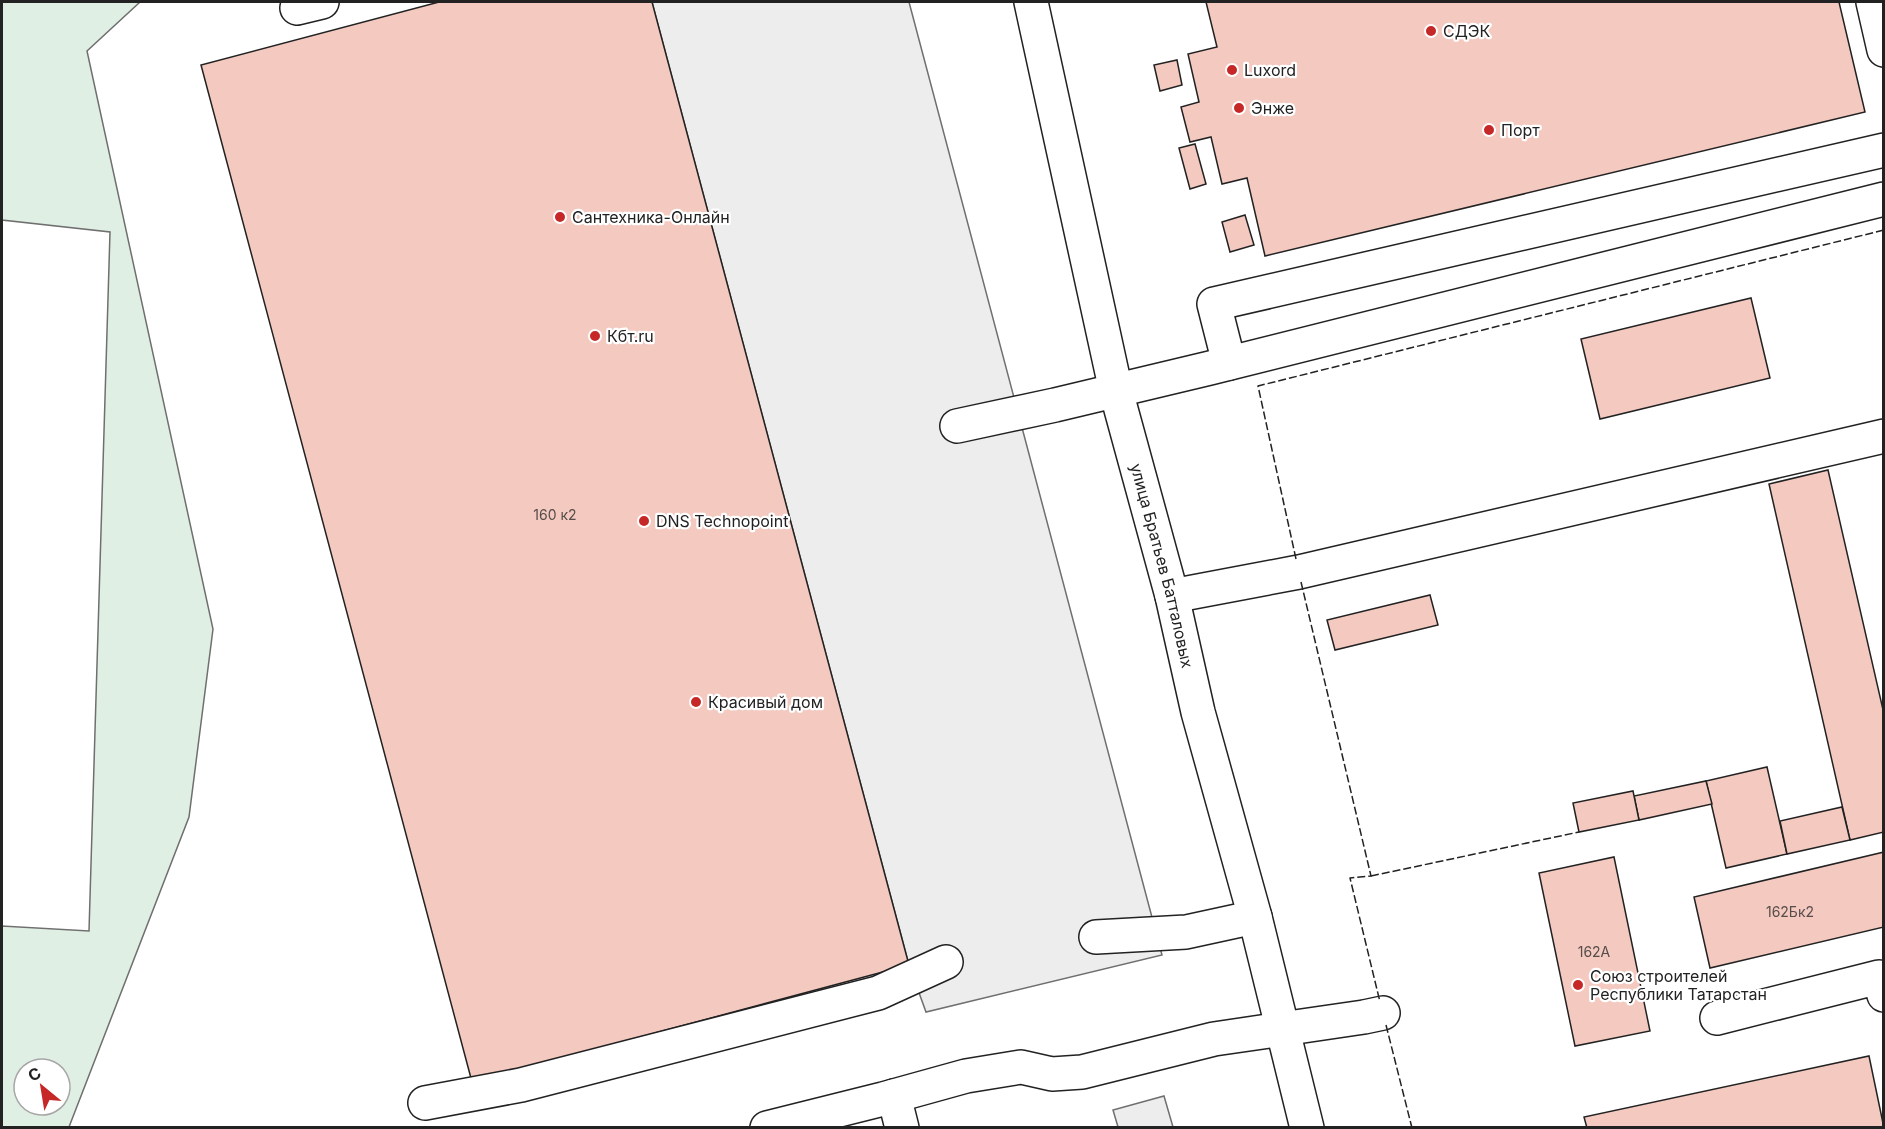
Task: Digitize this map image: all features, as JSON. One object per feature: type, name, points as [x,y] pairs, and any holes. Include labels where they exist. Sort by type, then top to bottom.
[{"type":"street","name":"улица Братьев Батталовых","points":[[1031,2],[1116,391],[1172,596],[1198,712],[1255,917],[1307,1128]]},
{"type":"street","points":[[1873,2],[1884,50]]},
{"type":"street","points":[[1229,363],[1214,304],[1884,150]]},
{"type":"street","points":[[957,426],[1116,391],[1884,200]]},
{"type":"street","points":[[1172,596],[1310,569],[1884,436]]},
{"type":"street","points":[[1096,937],[1186,932],[1255,917]]},
{"type":"street","points":[[425,1103],[521,1085],[878,993],[946,962]]},
{"type":"street","points":[[1717,1018],[1879,977],[1884,995]]},
{"type":"street","points":[[767,1128],[966,1076],[1021,1066],[1052,1074],[1082,1072],[1214,1040],[1383,1013]]},
{"type":"street","points":[[894,1096],[902,1128]]},
{"type":"green space","points":[[2,2],[140,2],[87,51],[213,629],[189,817],[69,1127],[2,1127],[2,926],[89,931],[110,232],[2,220]]},
{"type":"shaded area","points":[[652,2],[909,2],[1162,955],[926,1012],[909,965]]},
{"type":"shaded area","points":[[1164,1096],[1173,1127],[1118,1127],[1113,1110]]},
{"type":"building","points":[[439,2],[652,2],[909,965],[472,1082],[201,65]]},
{"type":"building","name":"Порт","points":[[1206,2],[1839,2],[1865,112],[1265,256],[1247,178],[1222,184],[1211,137],[1190,142],[1181,107],[1199,102],[1188,54],[1217,47]]},
{"type":"building","points":[[1177,60],[1182,85],[1160,91],[1154,65]]},
{"type":"building","points":[[1195,144],[1206,184],[1190,189],[1179,148]]},
{"type":"building","points":[[1245,215],[1254,245],[1230,252],[1222,222]]},
{"type":"building","points":[[1751,298],[1770,378],[1600,419],[1581,339]]},
{"type":"building","points":[[1828,470],[1884,714],[1884,832],[1850,840],[1769,484]]},
{"type":"building","points":[[1430,595],[1438,625],[1335,650],[1327,620]]},
{"type":"building","points":[[1767,767],[1787,854],[1726,868],[1706,781]]},
{"type":"building","points":[[1706,781],[1712,804],[1639,820],[1634,796]]},
{"type":"building","points":[[1633,791],[1639,820],[1579,832],[1573,803]]},
{"type":"building","points":[[1842,807],[1850,840],[1787,854],[1780,821]]},
{"type":"building","points":[[1884,852],[1884,927],[1710,968],[1694,897]]},
{"type":"building","points":[[1614,857],[1650,1031],[1575,1046],[1539,873]]},
{"type":"building","points":[[1869,1056],[1884,1128],[1587,1128],[1584,1117]]},
{"type":"fence","points":[[1296,559],[1258,386],[1884,230]]},
{"type":"fence","points":[[1301,582],[1371,876],[1350,878],[1380,1002]]},
{"type":"fence","points":[[1371,876],[1579,832]]},
{"type":"fence","points":[[1386,1025],[1412,1128]]},
{"type":"place","name":"СДЭК","points":[[1431,31]]},
{"type":"place","name":"Luxord","points":[[1232,70]]},
{"type":"place","name":"Энже","points":[[1239,108]]},
{"type":"place","name":"Порт","points":[[1489,130]]},
{"type":"place","name":"Сантехника-Онлайн","points":[[560,217]]},
{"type":"place","name":"Кбт.ru","points":[[595,336]]},
{"type":"place","name":"DNS Technopoint","points":[[644,521]]},
{"type":"place","name":"Красивый дом","points":[[696,702]]},
{"type":"place","name":"Союз строителей Республики Татарстан","points":[[1578,985]]}]
